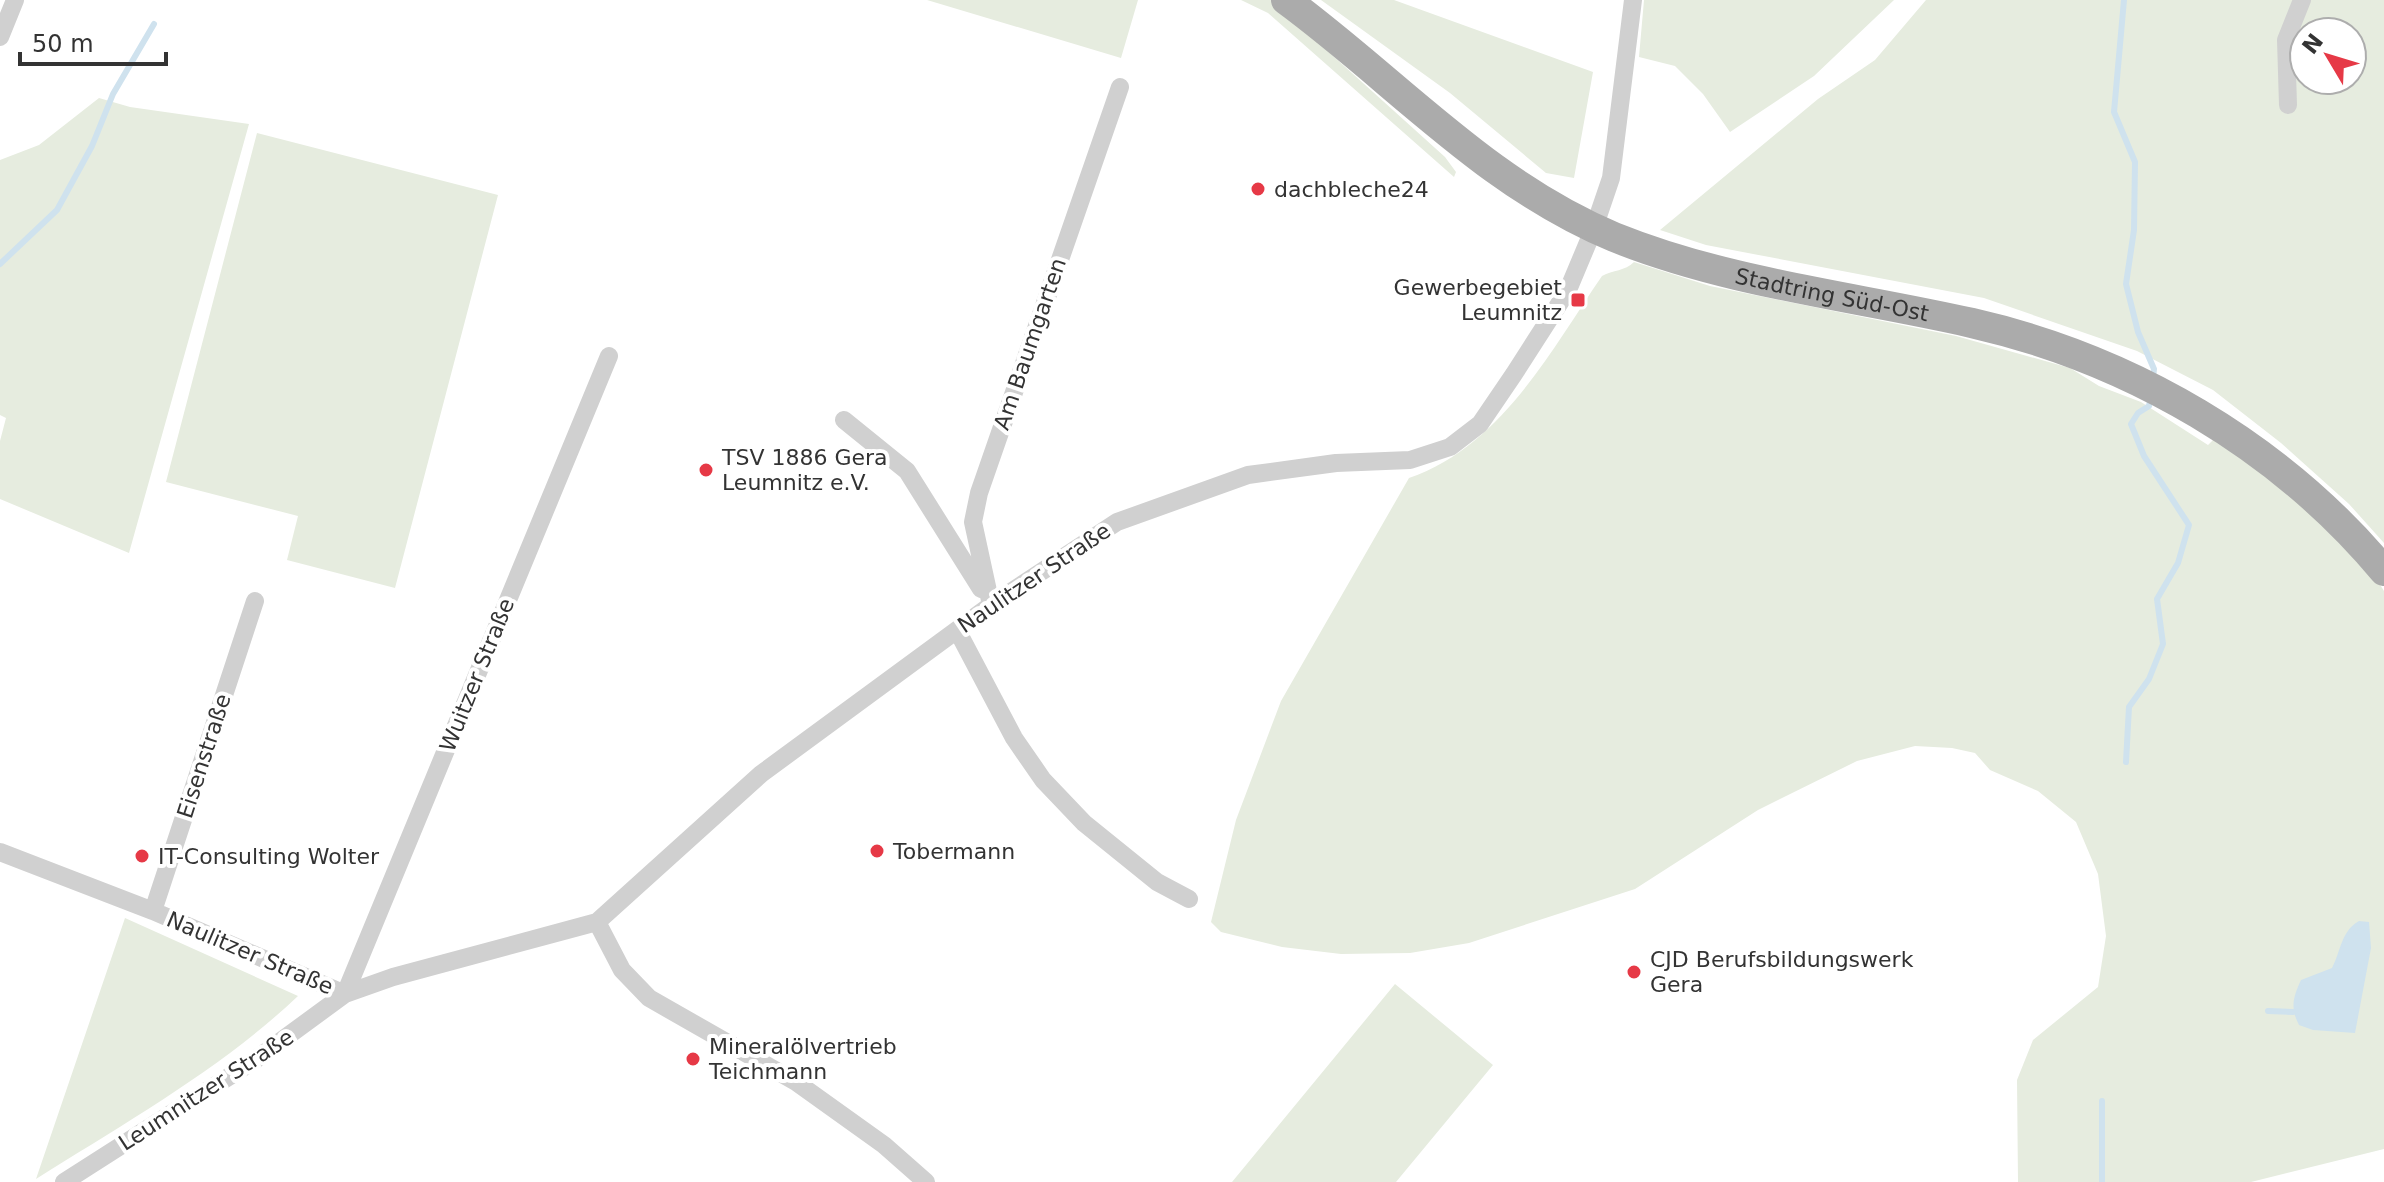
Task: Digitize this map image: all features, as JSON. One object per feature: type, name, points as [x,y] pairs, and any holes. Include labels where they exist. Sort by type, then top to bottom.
[{"type":"main road","name":"Stadtring Süd-Ost","points":[[1286,0],[1499,173],[1594,228],[1655,252],[1782,284],[1975,324],[2139,381],[2205,418],[2299,486],[2339,521],[2384,571]]},
{"type":"street","points":[[0,37],[15,0]]},
{"type":"street","name":"Naulitzer Straße","points":[[0,853],[153,911],[345,994],[393,977],[597,922],[761,774],[991,605],[1117,522],[1248,475],[1336,463],[1410,460],[1450,447],[1480,424],[1568,290],[1594,228],[1611,178],[1633,0]]},
{"type":"street","points":[[2288,105],[2286,40],[2302,0]]},
{"type":"street","name":"Am Baumgarten","points":[[991,605],[973,522],[979,493],[1120,87]]},
{"type":"street","name":"Wuitzer Straße","points":[[345,994],[609,356]]},
{"type":"street","points":[[844,420],[907,471],[991,605]]},
{"type":"street","name":"Eisenstraße","points":[[153,911],[255,601]]},
{"type":"street","points":[[957,630],[1014,738],[1043,780],[1084,823],[1157,882],[1189,899]]},
{"type":"street","points":[[597,922],[622,970],[649,998],[796,1082],[884,1145],[926,1182]]},
{"type":"street","name":"Leumnitzer Straße","points":[[64,1182],[255,1060],[345,994]]},
{"type":"shaded area","points":[[927,0],[1138,0],[1121,58]]},
{"type":"shaded area","points":[[1241,0],[1271,0],[1445,157],[1456,172],[1454,177],[1268,13]]},
{"type":"shaded area","points":[[1321,0],[1394,0],[1593,72],[1574,178],[1546,173],[1450,93]]},
{"type":"shaded area","points":[[1644,0],[1894,0],[1814,76],[1730,132],[1703,94],[1675,66],[1639,57]]},
{"type":"shaded area","points":[[1926,0],[2384,0],[2384,543],[2349,504],[2281,443],[2213,390],[2137,351],[1984,298],[1706,245],[1660,230],[1818,99],[1875,60]]},
{"type":"shaded area","points":[[99,98],[130,107],[249,124],[129,553],[0,499],[0,441],[6,418],[0,415],[0,160],[39,145]]},
{"type":"shaded area","points":[[257,133],[498,195],[395,588],[287,560],[298,516],[166,482]]},
{"type":"shaded area","points":[[1634,262],[1710,286],[1956,336],[2070,368],[2099,386],[2141,402],[2208,445],[2215,438],[2301,504],[2379,583],[2384,591],[2384,1149],[2251,1182],[2018,1182],[2017,1080],[2033,1040],[2098,987],[2106,936],[2098,874],[2076,822],[2038,791],[1990,770],[1975,753],[1952,748],[1915,746],[1857,761],[1758,810],[1635,889],[1469,943],[1410,953],[1341,954],[1282,947],[1221,932],[1211,922],[1236,820],[1281,701],[1409,478],[1442,463],[1471,444],[1497,420],[1542,365],[1602,276]]},
{"type":"shaded area","points":[[125,918],[298,996],[205,1071],[36,1179]]},
{"type":"shaded area","points":[[1395,984],[1493,1065],[1396,1182],[1232,1182]]},
{"type":"water","points":[[2359,921],[2369,922],[2371,948],[2355,1033],[2313,1030],[2299,1025],[2294,1002],[2301,980],[2332,968],[2348,930]]},
{"type":"waterway","points":[[2124,0],[2114,112],[2135,162],[2134,230],[2126,284],[2138,332],[2154,369],[2153,378]]},
{"type":"waterway","points":[[0,264],[57,210],[92,146],[113,94],[154,24]]},
{"type":"waterway","points":[[2126,762],[2129,707],[2149,679],[2163,644],[2157,599],[2178,563],[2189,525],[2144,456],[2131,424],[2138,413],[2149,406],[2151,397]]},
{"type":"waterway","points":[[2268,1011],[2293,1012]]},
{"type":"waterway","points":[[2102,1101],[2102,1182]]},
{"type":"place","name":"dachbleche24","points":[[1258,189]]},
{"type":"place","name":"Gewerbegebiet Leumnitz","points":[[1578,300]]},
{"type":"place","name":"TSV 1886 Gera Leumnitz e.V.","points":[[706,470]]},
{"type":"place","name":"Tobermann","points":[[877,851]]},
{"type":"place","name":"IT-Consulting Wolter","points":[[142,856]]},
{"type":"place","name":"CJD Berufsbildungswerk Gera","points":[[1634,972]]},
{"type":"place","name":"Mineralölvertrieb Teichmann","points":[[693,1059]]}]
